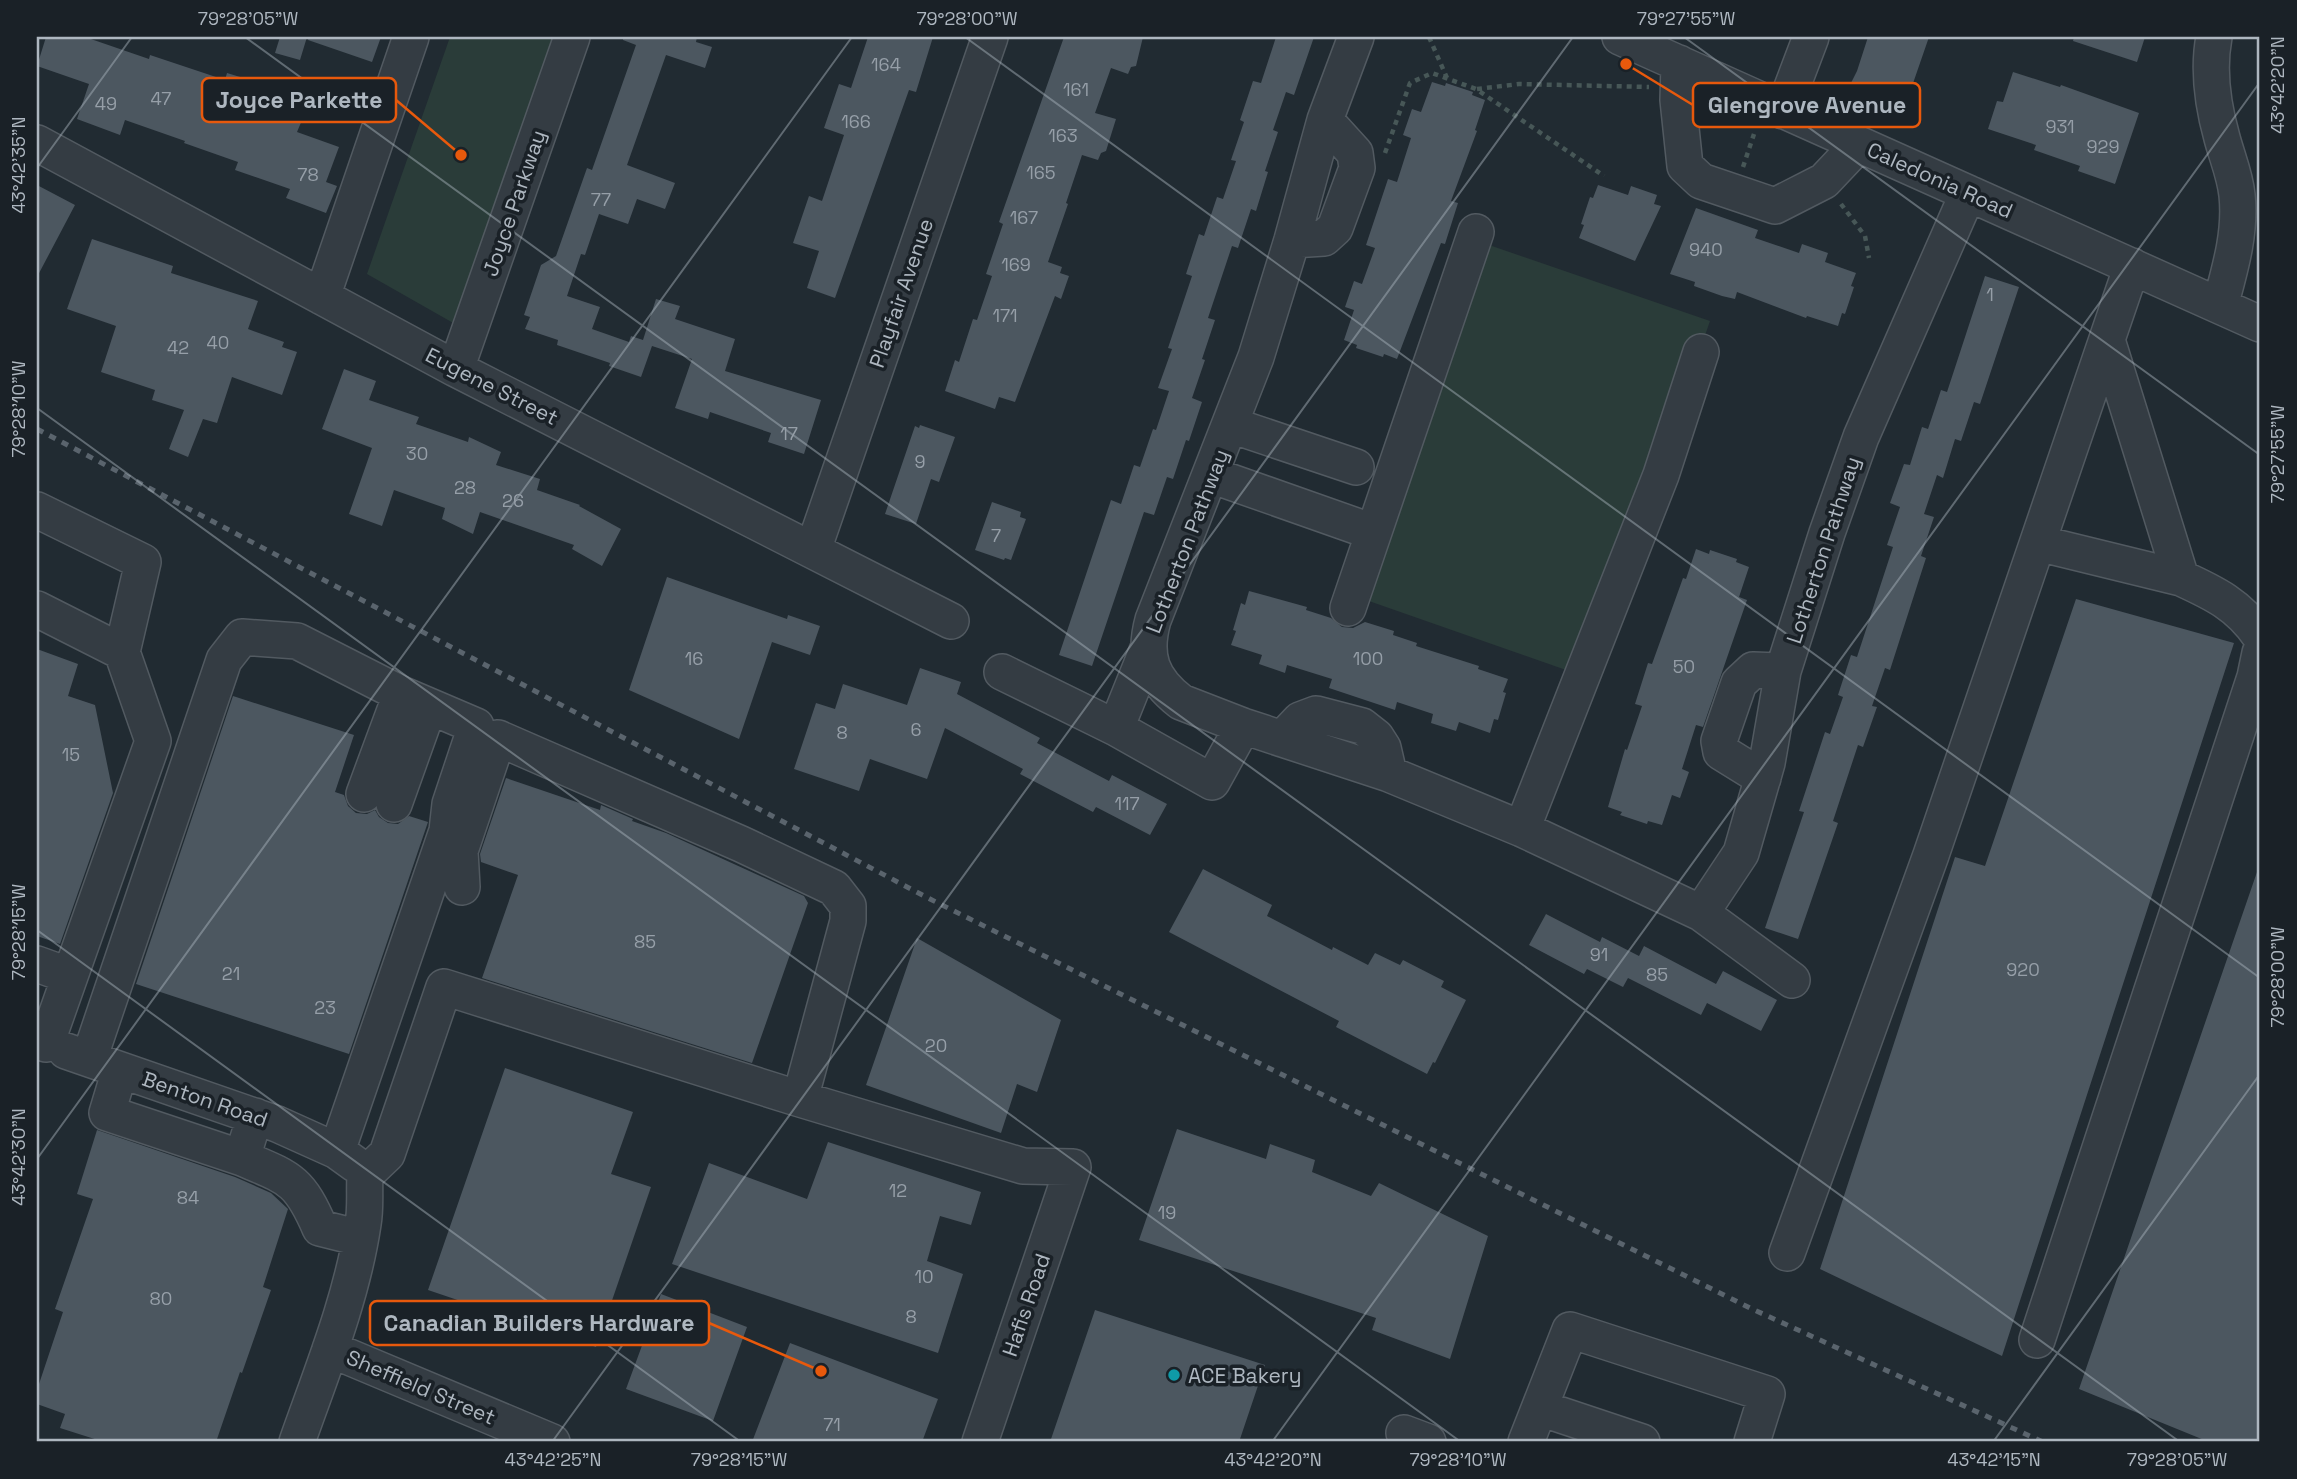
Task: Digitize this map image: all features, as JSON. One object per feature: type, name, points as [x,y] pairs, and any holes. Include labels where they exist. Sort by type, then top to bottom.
[{"type":"street","points":[[322,297],[411,37]]},
{"type":"street","name":"Joyce Parkway","points":[[456,369],[572,37]]},
{"type":"street","name":"Playfair Avenue","points":[[813,550],[990,37]]},
{"type":"street","name":"Lotherton Pathway","points":[[1356,37],[1325,120],[1256,357],[1153,620],[1147,651],[1154,674],[1181,702],[1243,726],[1389,774],[1522,830],[1701,913],[1792,981]]},
{"type":"street","name":"Caledonia Road","points":[[1620,37],[2260,324]]},
{"type":"street","points":[[1783,111],[1811,37]]},
{"type":"street","points":[[2214,37],[2212,74],[2215,107],[2237,193],[2238,219],[2234,250],[2220,306]]},
{"type":"street","points":[[1679,63],[1678,100],[1685,166],[1701,181],[1775,206],[1824,181],[1859,144]]},
{"type":"street","name":"Eugene Street","points":[[37,143],[456,369],[951,621]]},
{"type":"street","name":"Lotherton Pathway","points":[[1701,913],[1741,853],[1763,778],[1783,671],[1827,533],[1861,437],[1968,192]]},
{"type":"street","points":[[1348,608],[1476,232]]},
{"type":"street","points":[[1787,1253],[1931,855],[2132,266]]},
{"type":"street","points":[[2107,340],[2181,578]]},
{"type":"street","points":[[1522,830],[1661,475],[1702,352]]},
{"type":"street","points":[[1231,425],[1356,467]]},
{"type":"street","points":[[1211,475],[1373,532]]},
{"type":"street","points":[[37,510],[143,562],[121,652],[153,741],[71,975],[41,1042]]},
{"type":"street","points":[[2038,543],[2181,578],[2219,595],[2250,621],[2260,636]]},
{"type":"street","points":[[37,609],[121,652]]},
{"type":"street","points":[[337,1151],[447,831],[450,804],[476,726],[415,700],[297,641],[242,637],[225,660],[104,1064],[107,1112],[242,1158],[286,1177],[307,1198],[320,1228],[360,1238]]},
{"type":"street","points":[[1116,728],[1147,651]]},
{"type":"street","points":[[2037,1340],[2255,677],[2260,653]]},
{"type":"street","points":[[1763,778],[1721,752],[1719,741],[1738,683],[1753,670],[1783,671]]},
{"type":"street","points":[[1002,672],[1116,728],[1212,782],[1243,726]]},
{"type":"street","points":[[379,799],[415,700]]},
{"type":"street","points":[[297,1442],[330,1349],[348,1287],[363,1223],[365,1175],[387,1154],[444,987],[800,1099],[848,921],[848,906],[834,888],[741,844],[498,738],[460,851],[462,887]]},
{"type":"street","points":[[37,964],[71,975]]},
{"type":"street","name":"Benton Road","points":[[41,1042],[255,1116],[337,1151],[365,1175]]},
{"type":"street","name":"Hafis Road","points":[[800,1099],[1023,1166],[1073,1167],[979,1442]]},
{"type":"street","points":[[242,1158],[255,1116]]},
{"type":"street","points":[[1526,1442],[1570,1330],[1767,1394],[1752,1442]]},
{"type":"street","name":"Sheffield Street","points":[[330,1349],[552,1442]]},
{"type":"street","points":[[1539,1408],[1642,1442]]},
{"type":"path","points":[[1429,37],[1448,79]]},
{"type":"path","points":[[1385,155],[1410,83],[1432,73],[1476,89],[1604,177]]},
{"type":"path","points":[[1476,89],[1519,84],[1649,87]]},
{"type":"path","points":[[1824,181],[1865,236],[1869,258]]},
{"type":"green space","points":[[450,37],[554,37],[455,324],[367,274]]},
{"type":"green space","points":[[1489,245],[1710,321],[1586,677],[1366,600]]},
{"type":"building","points":[[46,37],[85,37],[149,59],[150,55],[225,80],[227,73],[250,80],[247,91],[305,113],[297,132],[339,147],[326,182],[337,186],[326,213],[286,198],[290,189],[235,170],[238,162],[184,143],[185,141],[125,120],[120,135],[77,119],[89,84],[37,66]]},
{"type":"building","points":[[280,37],[307,37],[300,60],[275,53]]},
{"type":"building","points":[[309,37],[381,37],[372,62],[308,40]]},
{"type":"building","points":[[623,37],[697,37],[696,42],[712,47],[705,68],[666,55],[627,165],[675,183],[665,209],[637,199],[628,224],[599,214],[585,255],[581,254],[567,296],[600,307],[592,329],[629,342],[631,336],[643,340],[656,299],[680,306],[675,319],[735,339],[725,371],[821,400],[804,454],[768,442],[771,433],[710,412],[708,419],[675,408],[692,359],[652,346],[641,377],[557,345],[558,340],[525,329],[530,317],[524,315],[541,265],[556,256],[587,168],[592,170],[636,45],[623,40]]},
{"type":"building","points":[[868,37],[933,37],[916,92],[909,90],[835,298],[807,288],[819,251],[793,243],[809,196],[822,201],[844,135],[824,128],[839,84],[851,88]]},
{"type":"building","points":[[1064,37],[1143,37],[1136,66],[1131,67],[1128,74],[1111,68],[1095,113],[1116,119],[1106,151],[1101,153],[1098,160],[1082,155],[1066,203],[1068,204],[1048,262],[1062,267],[1060,273],[1069,276],[1061,299],[1055,296],[1015,402],[999,397],[995,409],[945,391],[955,360],[959,362],[973,319],[977,320],[992,276],[986,274],[1003,224],[999,222]]},
{"type":"building","points":[[1276,37],[1314,37],[1294,95],[1286,92],[1273,130],[1278,132],[1256,211],[1251,209],[1238,248],[1232,246],[1208,318],[1215,320],[1192,398],[1202,402],[1189,441],[1186,440],[1173,479],[1167,477],[1154,515],[1144,512],[1092,666],[1059,655],[1111,500],[1121,504],[1134,465],[1140,467],[1153,429],[1156,430],[1169,391],[1158,388],[1192,276],[1186,274],[1199,234],[1204,236],[1217,197],[1223,199],[1236,161],[1231,160],[1244,122],[1240,120],[1253,81],[1261,83]]},
{"type":"building","points":[[1868,37],[1929,37],[1910,92],[1921,96],[1911,121],[1846,93],[1857,71]]},
{"type":"building","points":[[2074,37],[2145,37],[2137,62],[2073,41]]},
{"type":"building","points":[[2013,72],[2060,87],[2061,85],[2139,113],[2115,184],[2078,171],[2080,166],[2034,150],[2036,145],[1988,129],[1997,101],[2003,102]]},
{"type":"building","points":[[1432,82],[1445,86],[1446,83],[1473,92],[1472,95],[1485,100],[1475,130],[1477,131],[1451,201],[1458,203],[1445,244],[1441,243],[1397,359],[1384,354],[1383,357],[1356,348],[1357,345],[1344,340],[1354,310],[1345,307],[1354,281],[1362,284],[1375,248],[1366,245],[1388,179],[1397,182],[1411,138],[1403,135],[1412,109],[1421,112]]},
{"type":"building","points":[[37,185],[75,205],[37,277]]},
{"type":"building","points":[[1598,185],[1628,195],[1631,186],[1657,195],[1654,204],[1661,206],[1635,261],[1579,238],[1590,197],[1593,198]]},
{"type":"building","points":[[1696,208],[1758,230],[1755,238],[1799,253],[1802,244],[1828,253],[1825,262],[1856,273],[1845,314],[1842,313],[1838,326],[1807,316],[1806,318],[1737,292],[1735,299],[1722,296],[1694,286],[1695,282],[1670,274]]},
{"type":"building","points":[[92,239],[173,266],[171,273],[258,301],[248,329],[284,342],[282,347],[297,352],[282,395],[232,377],[217,423],[203,419],[188,457],[169,449],[184,410],[152,400],[155,390],[101,372],[116,326],[67,309]]},
{"type":"building","points":[[1985,276],[2019,287],[1980,404],[1974,402],[1961,441],[1955,439],[1943,478],[1937,475],[1924,514],[1934,517],[1921,556],[1926,558],[1890,670],[1885,668],[1872,706],[1877,707],[1863,747],[1858,745],[1833,821],[1838,823],[1798,939],[1765,928],[1804,812],[1799,811],[1825,732],[1830,734],[1843,697],[1838,695],[1851,655],[1857,657],[1893,547],[1887,545],[1900,507],[1890,503],[1904,464],[1910,465],[1922,427],[1928,429],[1941,390],[1947,392]]},
{"type":"building","points":[[344,369],[376,381],[369,400],[419,417],[416,424],[468,442],[469,437],[501,452],[496,465],[540,479],[537,490],[580,505],[621,529],[602,566],[572,549],[574,545],[480,512],[473,534],[442,519],[445,508],[394,490],[382,526],[349,514],[372,448],[322,429]]},
{"type":"building","points":[[920,425],[955,437],[939,482],[931,479],[916,524],[885,514],[915,426],[919,428]]},
{"type":"building","points":[[992,502],[1021,512],[1020,517],[1026,519],[1011,560],[975,550]]},
{"type":"building","points":[[1696,549],[1709,554],[1710,550],[1737,559],[1736,562],[1749,567],[1739,597],[1747,600],[1703,727],[1696,725],[1682,769],[1689,772],[1680,798],[1672,795],[1662,825],[1648,821],[1647,824],[1620,815],[1622,812],[1608,807],[1625,749],[1627,750],[1642,706],[1635,704],[1648,663],[1652,664]]},
{"type":"building","points":[[667,577],[787,619],[788,615],[820,626],[810,655],[772,642],[739,739],[629,690]]},
{"type":"building","points":[[1249,591],[1307,607],[1306,610],[1331,618],[1342,627],[1353,628],[1365,622],[1394,631],[1393,635],[1417,643],[1416,646],[1479,666],[1478,669],[1508,679],[1498,720],[1494,719],[1490,733],[1459,722],[1456,731],[1431,723],[1433,714],[1397,702],[1395,710],[1329,688],[1332,679],[1287,665],[1285,673],[1259,664],[1262,655],[1231,645],[1241,603],[1245,605]]},
{"type":"building","points":[[2076,599],[2234,643],[2002,1356],[1820,1269],[1955,857],[1985,866]]},
{"type":"building","points":[[37,649],[78,664],[68,696],[95,705],[113,793],[60,944],[37,936]]},
{"type":"building","points":[[920,668],[961,682],[957,694],[1040,738],[1037,743],[1109,781],[1112,775],[1167,804],[1150,835],[1096,807],[1093,812],[1020,774],[1023,769],[945,728],[927,779],[870,759],[859,791],[794,769],[816,703],[835,709],[843,684],[907,705]]},
{"type":"building","points":[[233,696],[354,735],[335,792],[344,795],[348,806],[356,813],[367,814],[375,810],[379,817],[388,823],[398,824],[409,816],[428,822],[349,1054],[136,984]]},
{"type":"building","points":[[506,778],[600,810],[601,805],[804,896],[808,903],[752,1063],[482,978],[518,875],[481,862],[480,854]]},
{"type":"building","points":[[1203,869],[1272,905],[1267,916],[1332,950],[1333,947],[1368,965],[1375,953],[1400,965],[1403,960],[1444,981],[1441,987],[1466,1000],[1427,1074],[1336,1027],[1339,1021],[1169,932]]},
{"type":"building","points":[[2257,872],[2260,872],[2260,1442],[2209,1442],[2079,1389]]},
{"type":"building","points":[[1546,914],[1600,942],[1602,937],[1639,956],[1644,946],[1716,984],[1723,971],[1777,1000],[1761,1031],[1707,1003],[1701,1015],[1628,978],[1623,987],[1587,969],[1584,974],[1529,945]]},
{"type":"building","points":[[917,938],[1061,1020],[1037,1092],[1017,1084],[1001,1133],[866,1085]]},
{"type":"building","points":[[505,1068],[633,1112],[611,1174],[651,1187],[596,1347],[428,1290]]},
{"type":"building","points":[[1177,1129],[1266,1159],[1270,1144],[1315,1160],[1312,1172],[1371,1196],[1379,1183],[1488,1236],[1450,1359],[1372,1330],[1376,1318],[1139,1240]]},
{"type":"building","points":[[97,1130],[235,1177],[271,1193],[288,1209],[263,1287],[271,1290],[216,1442],[104,1442],[60,1428],[65,1414],[37,1404],[37,1390],[63,1312],[55,1309],[93,1199],[77,1194]]},
{"type":"building","points":[[828,1142],[981,1192],[971,1225],[940,1216],[927,1261],[963,1274],[938,1353],[672,1264],[709,1163],[807,1199]]},
{"type":"building","points":[[661,1294],[747,1327],[713,1421],[626,1389]]},
{"type":"building","name":"ACE Bakery","points":[[1095,1310],[1265,1365],[1239,1442],[1050,1442]]},
{"type":"building","points":[[790,1343],[938,1399],[922,1442],[752,1442]]},
{"type":"railway","points":[[37,429],[930,899],[1750,1308],[2043,1442]]},
{"type":"place","name":"Glengrove Avenue","points":[[1626,64]]},
{"type":"place","name":"Joyce Parkette","points":[[461,155]]},
{"type":"place","name":"Canadian Builders Hardware","points":[[821,1371]]},
{"type":"place","name":"ACE Bakery","points":[[1174,1375]]}]
